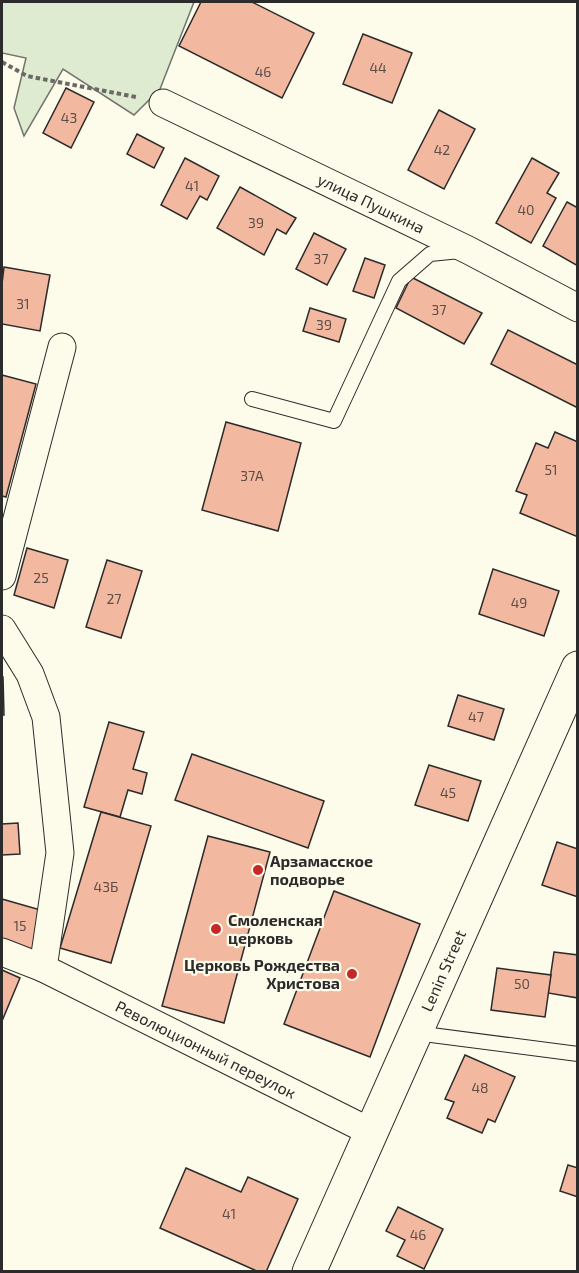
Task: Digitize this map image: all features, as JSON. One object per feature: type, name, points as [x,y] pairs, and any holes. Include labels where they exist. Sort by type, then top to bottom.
[{"type":"main road","name":"Lenin Street","points":[[309,1272],[578,668]]},
{"type":"street","name":"улица Пушкина","points":[[163,103],[468,250],[578,308]]},
{"type":"street","points":[[2,576],[62,347]]},
{"type":"street","points":[[2,629],[30,674],[46,717],[60,853],[43,968]]},
{"type":"street","name":"Революционный переулок","points":[[2,952],[43,968],[371,1132]]},
{"type":"lane","points":[[252,399],[334,421],[399,281],[430,254],[468,250]]},
{"type":"lane","points":[[414,1032],[578,1054]]},
{"type":"path","points":[[2,62],[27,76],[109,91]]},
{"type":"green space","points":[[2,2],[194,2],[160,89],[134,115],[63,69],[24,136],[14,108],[26,58],[2,53]]},
{"type":"building","points":[[201,2],[252,2],[314,33],[282,98],[179,46]]},
{"type":"building","points":[[363,34],[412,53],[392,103],[343,84]]},
{"type":"building","points":[[66,88],[94,102],[71,148],[43,133]]},
{"type":"building","points":[[439,110],[475,129],[444,189],[408,170]]},
{"type":"building","points":[[137,134],[164,148],[154,168],[127,154]]},
{"type":"building","points":[[185,158],[219,176],[207,200],[200,196],[187,219],[161,205]]},
{"type":"building","points":[[532,158],[559,173],[547,193],[556,198],[531,243],[496,223]]},
{"type":"building","points":[[240,187],[296,218],[286,234],[277,229],[264,255],[217,228]]},
{"type":"building","points":[[567,202],[578,208],[578,266],[543,246]]},
{"type":"building","points":[[314,233],[346,249],[327,285],[296,269]]},
{"type":"building","points":[[365,258],[385,265],[374,298],[353,291]]},
{"type":"building","points":[[4,267],[50,275],[40,331],[2,324]]},
{"type":"building","points":[[411,277],[482,313],[464,344],[396,308]]},
{"type":"building","points":[[310,308],[346,319],[339,342],[303,331]]},
{"type":"building","points":[[508,330],[578,365],[578,408],[491,364]]},
{"type":"building","points":[[2,375],[36,384],[6,497],[2,496]]},
{"type":"building","points":[[226,422],[301,443],[278,531],[202,510]]},
{"type":"building","points":[[555,432],[578,442],[578,537],[520,513],[527,495],[516,491],[536,443],[548,448]]},
{"type":"building","points":[[27,548],[68,560],[54,608],[14,595]]},
{"type":"building","points":[[107,560],[142,571],[121,638],[86,627]]},
{"type":"building","points":[[493,569],[559,591],[544,636],[479,614]]},
{"type":"building","points":[[3,677],[4,715],[2,715]]},
{"type":"building","points":[[458,695],[504,709],[494,740],[448,726]]},
{"type":"building","points":[[109,722],[144,732],[133,769],[147,773],[142,794],[128,790],[120,817],[84,807]]},
{"type":"building","points":[[192,754],[324,801],[308,848],[175,800]]},
{"type":"building","points":[[429,765],[481,781],[468,821],[415,805]]},
{"type":"building","points":[[101,812],[151,826],[111,963],[60,948]]},
{"type":"building","points":[[18,823],[20,854],[2,855],[2,824]]},
{"type":"building","name":"Смоленская церковь","points":[[208,836],[270,852],[224,1023],[162,1006]]},
{"type":"building","points":[[557,842],[578,849],[578,897],[542,885]]},
{"type":"building","name":"Церковь Рождества Христова","points":[[334,891],[420,924],[370,1057],[284,1024]]},
{"type":"building","points":[[2,899],[44,911],[32,950],[2,941]]},
{"type":"building","points":[[554,952],[578,955],[578,998],[548,993]]},
{"type":"building","points":[[497,968],[551,975],[545,1017],[491,1010]]},
{"type":"building","points":[[2,970],[20,978],[2,1021]]},
{"type":"building","points":[[465,1055],[515,1077],[495,1122],[488,1119],[482,1133],[447,1118],[454,1102],[445,1099]]},
{"type":"building","points":[[568,1165],[578,1168],[578,1197],[560,1191]]},
{"type":"building","points":[[186,1168],[241,1192],[248,1177],[298,1199],[266,1272],[259,1272],[160,1228]]},
{"type":"building","points":[[398,1207],[443,1229],[424,1269],[397,1256],[405,1240],[386,1231]]},
{"type":"place","name":"Арзамасское подворье","points":[[258,870]]},
{"type":"place","name":"Смоленская церковь","points":[[216,929]]},
{"type":"place","name":"Церковь Рождества Христова","points":[[352,974]]}]
